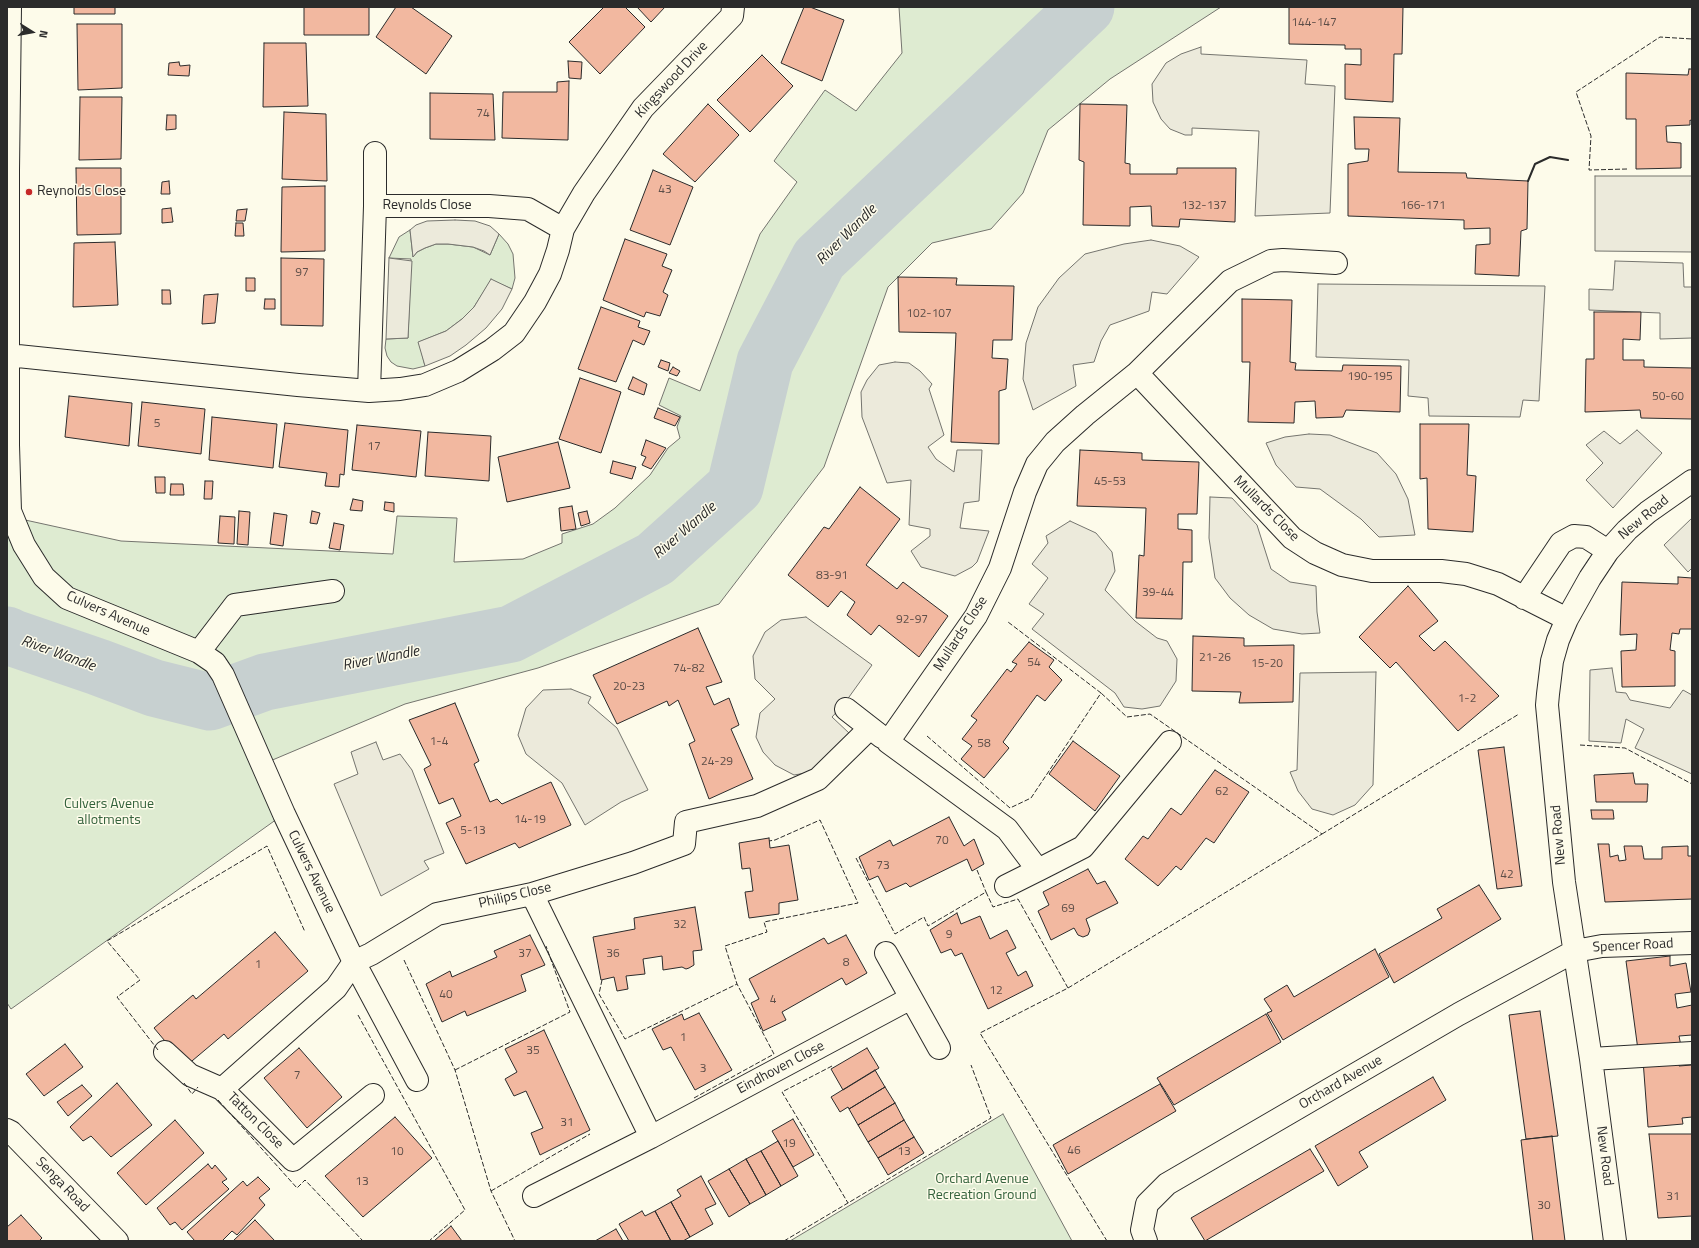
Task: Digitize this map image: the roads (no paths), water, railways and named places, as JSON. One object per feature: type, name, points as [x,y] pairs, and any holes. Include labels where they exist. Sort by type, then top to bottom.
[{"type":"street","name":"Culvers Avenue","points":[[10,7],[7,274],[10,510],[24,546],[44,577],[67,598],[199,652],[215,663],[224,675],[284,814],[354,962],[417,1080]]},
{"type":"street","name":"Kingswood Drive","points":[[563,229],[584,193],[643,108],[732,16],[733,7]]},
{"type":"street","points":[[374,206],[375,153]]},
{"type":"street","name":"Reynolds Close","points":[[369,390],[374,206],[489,206],[528,209],[563,229]]},
{"type":"street","points":[[8,355],[298,385],[369,390],[400,389],[425,385],[458,371],[492,350],[514,333],[535,302],[550,274],[563,229]]},
{"type":"street","name":"Mullards Close","points":[[888,742],[976,616],[1000,568],[1025,492],[1037,464],[1055,442],[1137,373],[1230,281],[1271,261],[1283,260],[1336,263]]},
{"type":"street","name":"Mullards Close","points":[[1137,373],[1292,538],[1315,553],[1342,565],[1372,571],[1441,571],[1466,574],[1498,584],[1567,619]]},
{"type":"street","name":"New Road","points":[[1615,1241],[1591,1059],[1575,951],[1569,924],[1547,705],[1552,661],[1567,619],[1590,578],[1608,551],[1627,530],[1648,512],[1692,480]]},
{"type":"street","points":[[1524,598],[1561,543],[1574,536],[1586,537],[1608,551]]},
{"type":"street","points":[[199,652],[235,605],[333,591]]},
{"type":"street","points":[[846,710],[1007,829],[1038,870]]},
{"type":"street","name":"Philips Close","points":[[354,962],[371,954],[437,914],[532,894],[633,863],[684,844],[686,822],[757,806],[818,779],[870,728]]},
{"type":"street","points":[[1006,886],[1083,847],[1170,742]]},
{"type":"street","points":[[532,894],[651,1137]]},
{"type":"street","name":"Spencer Road","points":[[1575,951],[1602,946],[1692,943]]},
{"type":"street","name":"Orchard Avenue","points":[[1146,1241],[1142,1230],[1147,1204],[1167,1184],[1459,1014],[1575,951]]},
{"type":"street","points":[[886,954],[939,1048]]},
{"type":"street","name":"Tatton Close","points":[[354,962],[336,988],[222,1089],[293,1160],[373,1095]]},
{"type":"street","name":"Eindhoven Close","points":[[534,1196],[651,1137],[911,998]]},
{"type":"street","points":[[165,1052],[190,1075],[222,1089]]},
{"type":"street","points":[[1591,1059],[1692,1053]]},
{"type":"street","name":"Senga Road","points":[[7,1130],[11,1132],[117,1241]]},
{"type":"waterway","name":"River Wandle","points":[[7,635],[154,688],[210,702],[265,682],[511,634],[655,559],[735,487],[765,362],[819,259],[1086,7]]},
{"type":"place","name":"Reynolds Close","points":[[29,192]]},
{"type":"park label","name":"Culvers Avenue allotments","points":[[109,814]]},
{"type":"park label","name":"Orchard Avenue Recreation Ground","points":[[982,1188]]}]
